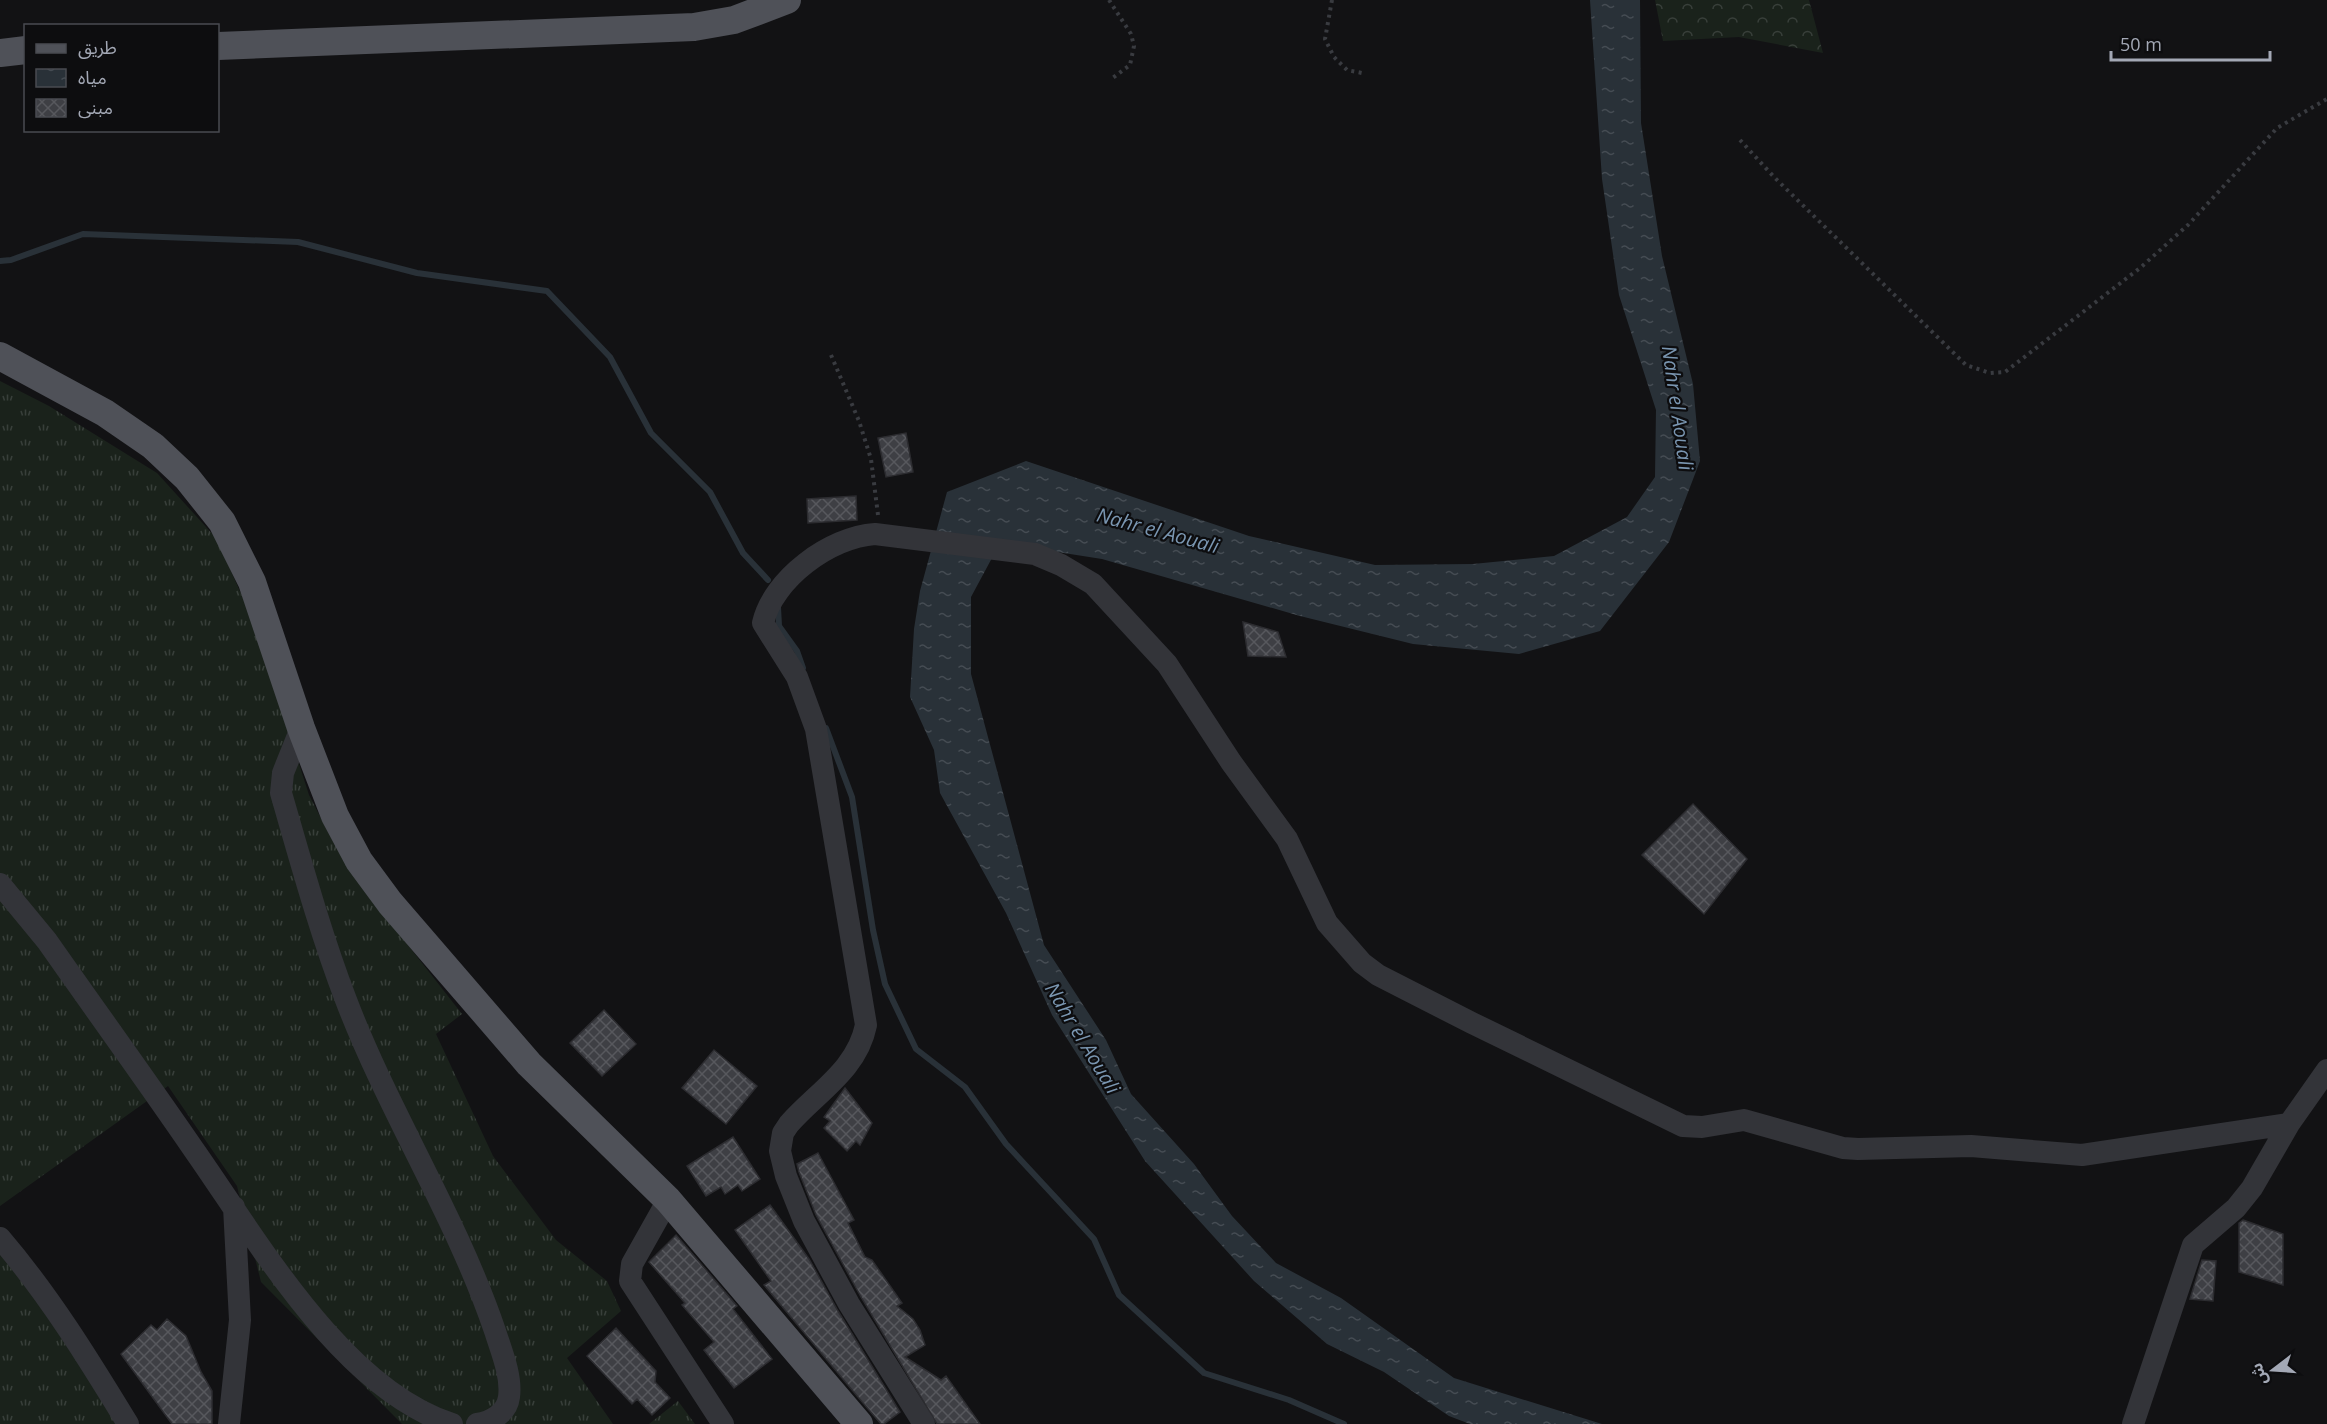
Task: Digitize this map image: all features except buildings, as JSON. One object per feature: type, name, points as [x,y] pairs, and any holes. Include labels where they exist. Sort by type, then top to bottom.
[{"type":"main road","points":[[219,46],[694,27],[734,20],[787,0]]},
{"type":"main road","points":[[0,53],[24,50]]},
{"type":"main road","points":[[0,356],[105,413],[153,446],[187,478],[222,522],[252,582],[301,728],[335,816],[359,861],[390,903],[529,1064],[668,1200],[859,1424]]},
{"type":"street","points":[[924,1424],[823,1258],[796,1202],[780,1150],[783,1133],[789,1124],[847,1067],[863,1040],[866,1025],[816,729],[797,677],[763,623],[766,608],[774,596],[825,548],[852,538],[875,534],[1035,554],[1061,565],[1093,584],[1167,664],[1231,762],[1287,839],[1327,923],[1362,963],[1472,1023],[1671,1121],[1693,1128],[1744,1120],[1843,1148],[1971,1146],[2067,1155],[2109,1152],[2289,1124]]},
{"type":"street","points":[[301,728],[283,772],[281,793],[319,920],[346,1002],[410,1143],[459,1241],[483,1296],[501,1350],[508,1382],[509,1396],[506,1407],[498,1415],[477,1424]]},
{"type":"street","points":[[0,884],[48,942],[315,1319],[370,1375],[403,1399],[453,1424]]},
{"type":"street","points":[[2133,1424],[2193,1245],[2236,1208],[2252,1188],[2289,1124],[2327,1070]]},
{"type":"street","points":[[668,1200],[632,1264],[630,1281],[723,1424]]},
{"type":"street","points":[[229,1424],[240,1320],[234,1207]]},
{"type":"street","points":[[0,1238],[49,1302],[128,1424]]},
{"type":"path","points":[[1109,0],[1131,34],[1134,46],[1130,65],[1110,80]]},
{"type":"path","points":[[1332,0],[1325,39],[1334,57],[1347,70],[1362,73]]},
{"type":"path","points":[[1740,140],[1966,365],[1990,372],[2005,372],[2140,268],[2188,225],[2277,128],[2327,99]]},
{"type":"path","points":[[831,355],[859,421],[871,459],[877,498],[878,522],[875,534]]},
{"type":"green space","points":[[1655,0],[1809,0],[1823,53],[1739,37],[1663,41]]},
{"type":"green space","points":[[0,381],[49,406],[157,473],[216,538],[252,618],[309,795],[330,836],[353,875],[462,1014],[436,1034],[493,1156],[556,1240],[607,1281],[621,1311],[567,1358],[613,1424],[402,1424],[261,1282],[237,1186],[168,1086],[0,1206]]},
{"type":"green space","points":[[0,1253],[21,1274],[124,1424],[0,1424]]},
{"type":"green space","points":[[678,1401],[695,1424],[649,1424]]},
{"type":"water","name":"Nahr el Aouali","points":[[1590,0],[1640,0],[1641,123],[1662,256],[1693,384],[1700,461],[1669,542],[1600,631],[1519,654],[1413,644],[1300,616],[1102,559],[1000,543],[971,597],[971,674],[1044,945],[1106,1040],[1131,1094],[1194,1164],[1232,1216],[1276,1263],[1341,1298],[1454,1378],[1602,1424],[1470,1424],[1449,1416],[1384,1372],[1327,1344],[1254,1281],[1145,1161],[1052,1015],[1006,913],[940,793],[934,750],[910,697],[914,629],[920,591],[947,492],[1026,461],[1249,536],[1375,565],[1473,564],[1554,556],[1627,517],[1655,477],[1656,410],[1619,295],[1602,179]]},
{"type":"waterway","points":[[0,261],[11,260],[83,234],[298,242],[417,273],[547,291],[610,357],[651,433],[710,492],[743,553],[768,580]]},
{"type":"waterway","points":[[778,607],[779,626],[797,651],[803,668]]},
{"type":"waterway","points":[[826,728],[852,797],[873,930],[885,984],[916,1049],[965,1087],[1006,1144],[1094,1239],[1119,1295],[1204,1373],[1289,1400],[1344,1424]]}]
